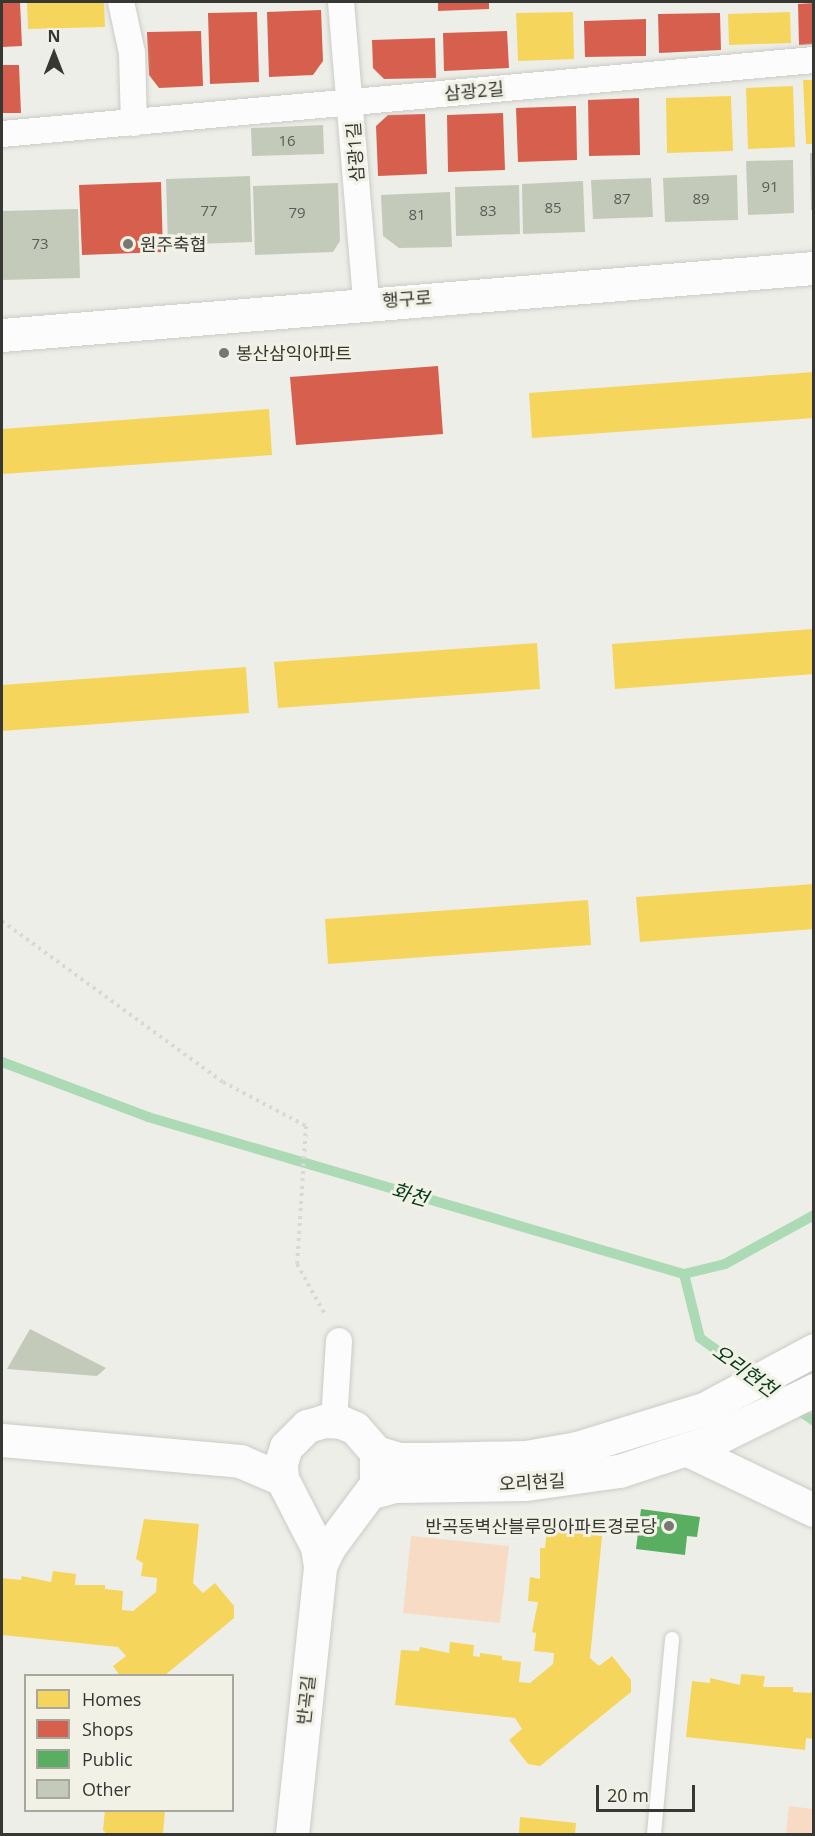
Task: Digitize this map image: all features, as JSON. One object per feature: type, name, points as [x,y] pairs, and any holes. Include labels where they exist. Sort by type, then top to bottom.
[{"type":"street","points":[[121,2],[132,53],[134,123]]},
{"type":"street","name":"삼광1길","points":[[341,2],[352,103],[366,302]]},
{"type":"street","name":"삼광2길","points":[[2,134],[813,60]]},
{"type":"street","name":"행구로","points":[[2,335],[366,302],[813,268]]},
{"type":"street","points":[[334,1421],[339,1341]]},
{"type":"street","name":"오리현길","points":[[375,1452],[399,1459],[526,1457],[577,1449],[664,1424],[704,1409],[813,1350]]},
{"type":"street","name":"오리현길","points":[[365,1501],[395,1486],[576,1480],[619,1472],[700,1446],[813,1390]]},
{"type":"street","points":[[2,1440],[240,1461],[286,1447],[307,1426],[334,1421],[356,1428],[375,1452],[379,1468],[365,1501],[320,1566]]},
{"type":"street","points":[[700,1446],[813,1510]]},
{"type":"street","points":[[286,1447],[290,1493],[317,1547],[320,1566]]},
{"type":"street","points":[[240,1461],[327,1518],[365,1501]]},
{"type":"street","name":"반곡길","points":[[292,1834],[320,1566]]},
{"type":"lane","points":[[654,1834],[672,1639]]},
{"type":"path","points":[[2,921],[223,1082],[306,1126],[297,1264],[339,1341]]},
{"type":"shaded area","points":[[411,1536],[509,1546],[500,1623],[403,1613]]},
{"type":"shaded area","points":[[789,1806],[813,1809],[813,1834],[786,1834]]},
{"type":"building: Homes","points":[[27,2],[104,2],[105,27],[28,29]]},
{"type":"building: Homes","points":[[573,12],[574,59],[518,61],[516,13]]},
{"type":"building: Homes","points":[[790,12],[791,43],[729,45],[728,14]]},
{"type":"building: Homes","points":[[803,80],[814,80],[814,144],[806,144]]},
{"type":"building: Homes","points":[[793,86],[795,147],[748,149],[746,88]]},
{"type":"building: Homes","points":[[731,96],[733,151],[667,153],[666,98]]},
{"type":"building: Homes","points":[[814,372],[814,418],[532,438],[529,393]]},
{"type":"building: Homes","points":[[269,409],[272,455],[2,474],[2,429]]},
{"type":"building: Homes","points":[[814,629],[814,674],[615,689],[612,644]]},
{"type":"building: Homes","points":[[537,643],[540,689],[278,708],[274,662]]},
{"type":"building: Homes","points":[[246,667],[249,713],[2,731],[2,685]]},
{"type":"building: Homes","points":[[814,884],[814,929],[640,942],[636,897]]},
{"type":"building: Homes","points":[[588,900],[591,945],[328,964],[325,919]]},
{"type":"building: Homes","points":[[144,1519],[199,1524],[193,1583],[203,1593],[215,1583],[234,1606],[234,1618],[166,1674],[119,1674],[113,1666],[126,1656],[118,1647],[2,1635],[2,1578],[21,1580],[22,1576],[51,1582],[53,1571],[76,1574],[75,1585],[105,1585],[105,1589],[123,1591],[122,1610],[133,1611],[156,1592],[157,1578],[141,1576],[143,1563],[136,1559]]},
{"type":"building: Homes","points":[[547,1530],[602,1536],[590,1658],[599,1666],[612,1656],[631,1680],[631,1692],[540,1766],[528,1764],[509,1740],[522,1729],[515,1718],[395,1705],[401,1650],[419,1651],[420,1647],[449,1653],[450,1642],[474,1645],[473,1656],[480,1657],[480,1653],[502,1656],[502,1660],[521,1662],[519,1682],[530,1683],[553,1664],[554,1653],[534,1651],[536,1633],[532,1632],[538,1602],[528,1601],[530,1577],[540,1579],[540,1548],[545,1548]]},
{"type":"building: Homes","points":[[741,1674],[765,1676],[763,1687],[793,1687],[793,1692],[811,1693],[814,1687],[814,1739],[806,1738],[805,1750],[686,1737],[692,1681],[710,1683],[710,1678],[740,1685]]},
{"type":"building: Homes","points":[[105,1812],[165,1812],[163,1834],[107,1834],[103,1830]]},
{"type":"building: Homes","points":[[520,1817],[576,1823],[575,1834],[519,1834]]},
{"type":"building: Shops","points":[[2,2],[20,2],[22,46],[2,47]]},
{"type":"building: Shops","points":[[438,2],[489,2],[489,9],[438,11]]},
{"type":"building: Shops","points":[[814,3],[814,44],[799,45],[798,4]]},
{"type":"building: Shops","points":[[321,10],[323,61],[313,75],[269,77],[267,12]]},
{"type":"building: Shops","points":[[257,12],[259,82],[210,84],[208,13]]},
{"type":"building: Shops","points":[[720,13],[721,50],[659,53],[658,14]]},
{"type":"building: Shops","points":[[646,19],[646,56],[585,57],[584,21]]},
{"type":"building: Shops","points":[[201,31],[203,86],[159,88],[149,75],[147,32]]},
{"type":"building: Shops","points":[[507,31],[509,68],[444,71],[443,33]]},
{"type":"building: Shops","points":[[435,38],[436,78],[384,79],[373,68],[372,40]]},
{"type":"building: Shops","points":[[2,65],[19,65],[21,113],[2,113]]},
{"type":"building: Shops","points":[[639,98],[640,155],[589,156],[588,100]]},
{"type":"building: Shops","points":[[576,106],[577,160],[518,162],[516,108]]},
{"type":"building: Shops","points":[[503,113],[505,170],[448,172],[447,115]]},
{"type":"building: Shops","points":[[425,114],[427,174],[378,176],[376,126],[388,115]]},
{"type":"building: Shops","points":[[161,182],[163,252],[82,255],[79,185]]},
{"type":"building: Shops","points":[[438,366],[443,434],[296,445],[290,377]]},
{"type":"building: Public","name":"반곡동벽산블루밍아파트경로당","points":[[641,1509],[700,1517],[697,1537],[687,1536],[685,1555],[636,1549]]},
{"type":"building: Other","points":[[323,125],[324,154],[252,156],[251,128]]},
{"type":"building: Other","points":[[810,153],[814,153],[814,210],[811,210]]},
{"type":"building: Other","points":[[793,160],[794,213],[748,215],[746,161]]},
{"type":"building: Other","points":[[737,175],[738,220],[665,222],[663,178]]},
{"type":"building: Other","points":[[250,176],[252,242],[168,245],[166,179]]},
{"type":"building: Other","points":[[651,178],[653,217],[593,219],[591,180]]},
{"type":"building: Other","points":[[583,181],[585,232],[523,234],[522,184]]},
{"type":"building: Other","points":[[338,183],[340,241],[333,252],[255,255],[253,186]]},
{"type":"building: Other","points":[[519,185],[520,234],[456,236],[455,187]]},
{"type":"building: Other","points":[[450,192],[452,247],[399,248],[383,236],[381,195]]},
{"type":"building: Other","points":[[78,209],[80,278],[2,280],[2,211]]},
{"type":"building: Other","points":[[30,1329],[106,1368],[97,1376],[7,1369]]},
{"type":"waterway","name":"화천","points":[[2,1062],[148,1117],[684,1274],[725,1264],[814,1215]]},
{"type":"waterway","name":"오리현천","points":[[684,1274],[700,1338],[755,1378]]},
{"type":"waterway","name":"오리현천","points":[[794,1407],[814,1421]]},
{"type":"place","name":"원주축협","points":[[128,244]]},
{"type":"place","name":"봉산삼익아파트","points":[[224,353]]},
{"type":"place","name":"반곡동벽산블루밍아파트경로당","points":[[669,1526]]}]
